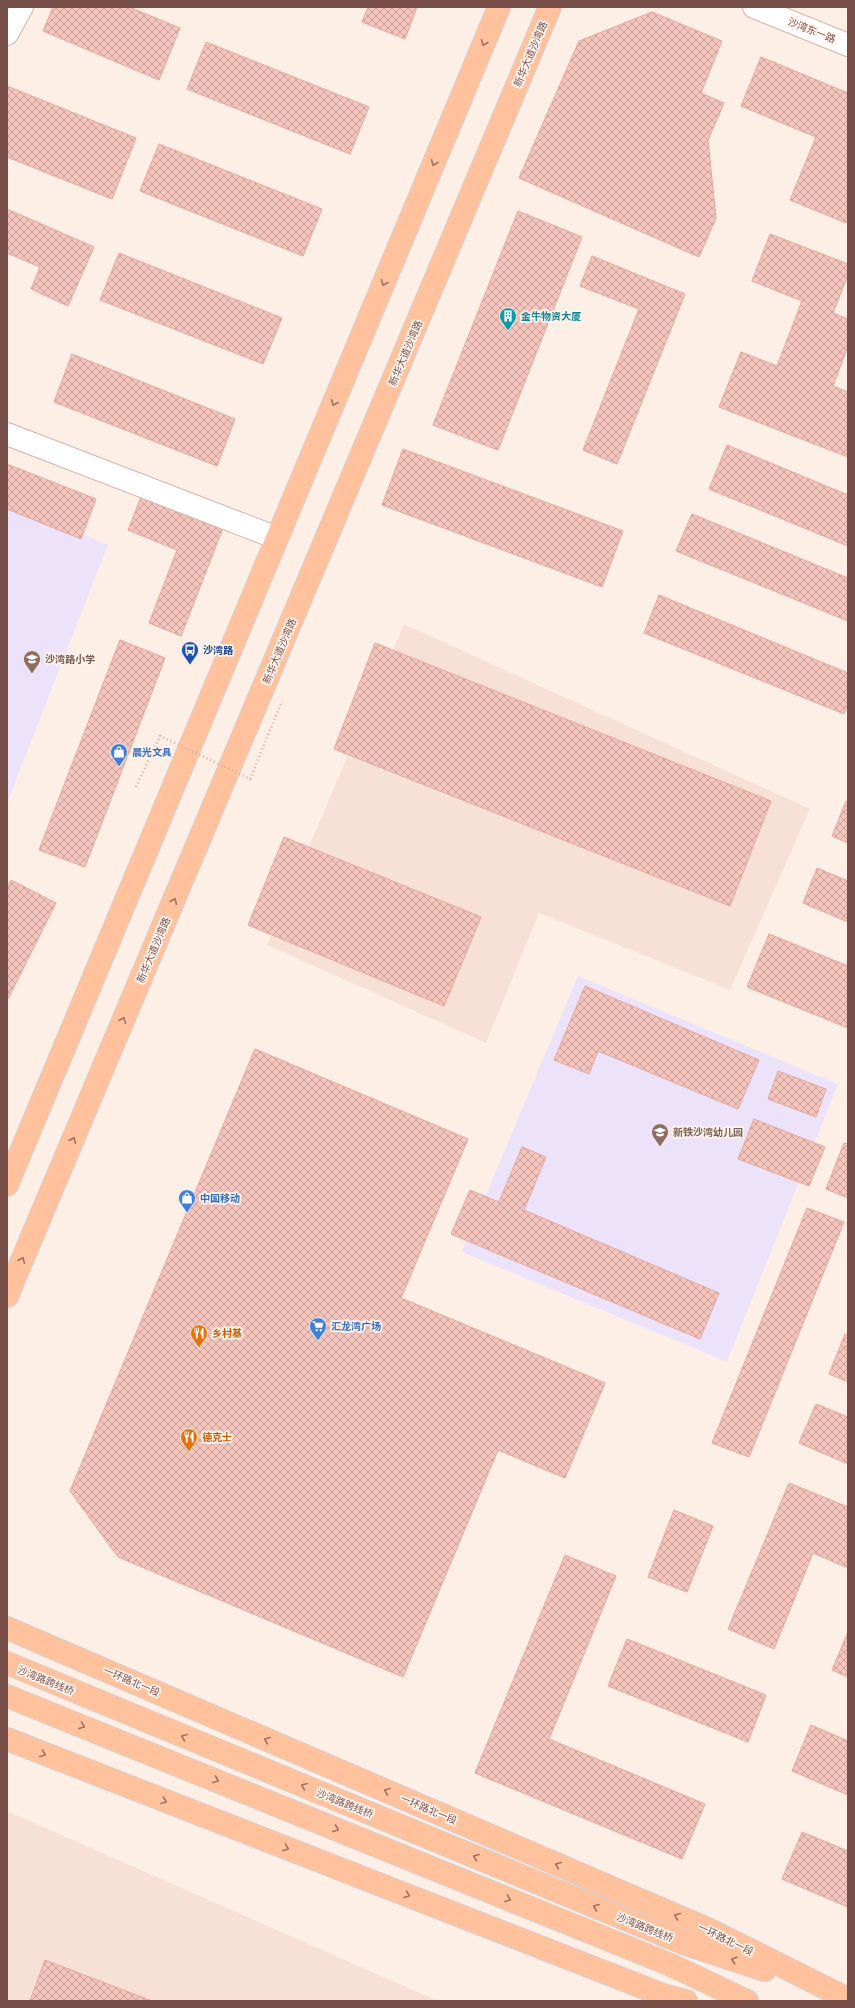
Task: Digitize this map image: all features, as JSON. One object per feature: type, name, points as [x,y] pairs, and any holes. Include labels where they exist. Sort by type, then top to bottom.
[{"type":"main road","points":[[7,1185],[499,7]]},
{"type":"main road","name":"新华大道沙湾路","points":[[7,1296],[550,7]]},
{"type":"main road","name":"一环路北一段","points":[[7,1628],[710,1930],[843,1997]]},
{"type":"main road","name":"沙湾路跨线桥","points":[[7,1664],[683,1943],[843,1997]]},
{"type":"main road","points":[[7,1696],[671,1965],[747,2001]]},
{"type":"main road","points":[[7,1739],[661,1998],[686,2001]]},
{"type":"street","points":[[7,34],[22,7]]},
{"type":"street","name":"沙湾东一路","points":[[754,7],[848,45]]},
{"type":"street","points":[[9,432],[277,538]]},
{"type":"path","points":[[136,787],[160,736],[250,779],[282,701]]},
{"type":"shaded area","name":"沙湾路小学","points":[[7,501],[108,545],[7,803]]},
{"type":"shaded area","points":[[404,624],[810,809],[730,990],[539,913],[486,1043],[267,945]]},
{"type":"shaded area","name":"新铁沙湾幼儿园","points":[[578,976],[838,1084],[727,1362],[462,1252]]},
{"type":"shaded area","points":[[7,1811],[438,2001],[7,2001]]},
{"type":"building","points":[[53,7],[129,7],[180,28],[159,80],[43,31]]},
{"type":"building","points":[[368,7],[417,7],[405,39],[362,22]]},
{"type":"building","points":[[652,12],[722,41],[701,93],[724,103],[708,140],[716,218],[699,257],[519,178],[579,41]]},
{"type":"building","points":[[206,42],[369,107],[350,154],[187,89]]},
{"type":"building","points":[[761,57],[848,93],[848,220],[846,223],[790,200],[816,137],[741,106]]},
{"type":"building","points":[[7,86],[136,138],[112,199],[7,157]]},
{"type":"building","points":[[159,144],[322,209],[303,256],[140,191]]},
{"type":"building","points":[[7,209],[94,247],[68,306],[31,289],[40,267],[7,253]]},
{"type":"building","name":"金牛物资大厦","points":[[518,211],[582,237],[498,450],[433,425]]},
{"type":"building","points":[[770,234],[848,264],[848,275],[833,313],[848,319],[848,346],[833,386],[848,392],[848,457],[719,407],[741,352],[777,366],[802,301],[752,281]]},
{"type":"building","points":[[119,253],[282,318],[263,364],[100,300]]},
{"type":"building","points":[[592,256],[685,294],[617,464],[583,450],[639,309],[580,286]]},
{"type":"building","points":[[72,354],[235,419],[217,466],[54,402]]},
{"type":"building","points":[[727,445],[848,495],[848,546],[709,489]]},
{"type":"building","points":[[403,449],[623,531],[602,587],[382,505]]},
{"type":"building","points":[[7,464],[96,499],[81,539],[7,509]]},
{"type":"building","points":[[141,497],[223,528],[181,636],[149,623],[177,550],[128,530]]},
{"type":"building","points":[[692,514],[848,578],[848,621],[676,551]]},
{"type":"building","points":[[659,595],[848,673],[848,704],[844,714],[644,633]]},
{"type":"building","points":[[120,640],[165,658],[85,867],[39,850]]},
{"type":"building","points":[[375,643],[771,801],[730,906],[334,749]]},
{"type":"building","points":[[846,801],[848,802],[848,843],[832,836]]},
{"type":"building","points":[[284,837],[481,917],[444,1006],[248,925]]},
{"type":"building","points":[[817,868],[848,881],[848,922],[803,903]]},
{"type":"building","points":[[11,880],[56,903],[7,1001],[7,888]]},
{"type":"building","points":[[769,934],[848,966],[848,1028],[747,987]]},
{"type":"building","points":[[585,986],[759,1060],[738,1109],[598,1051],[589,1074],[554,1060]]},
{"type":"building","name":"汇龙湾广场","points":[[255,1049],[468,1139],[401,1298],[605,1383],[565,1478],[498,1450],[403,1677],[118,1557],[70,1491]]},
{"type":"building","points":[[778,1071],[826,1089],[816,1117],[768,1099]]},
{"type":"building","points":[[754,1119],[825,1147],[809,1186],[738,1159]]},
{"type":"building","points":[[844,1143],[848,1144],[848,1198],[826,1189]]},
{"type":"building","points":[[522,1147],[546,1157],[524,1210],[719,1293],[700,1339],[451,1234],[470,1190],[499,1202]]},
{"type":"building","points":[[807,1208],[844,1222],[749,1457],[712,1443]]},
{"type":"building","points":[[845,1334],[848,1335],[848,1382],[829,1374]]},
{"type":"building","points":[[816,1404],[848,1417],[848,1464],[799,1443]]},
{"type":"building","points":[[789,1483],[848,1507],[848,1568],[813,1553],[774,1649],[728,1629]]},
{"type":"building","points":[[674,1510],[713,1526],[687,1592],[648,1577]]},
{"type":"building","points":[[565,1555],[616,1576],[549,1739],[705,1804],[682,1859],[475,1773]]},
{"type":"building","points":[[848,1632],[848,1677],[832,1670]]},
{"type":"building","points":[[627,1639],[766,1695],[748,1742],[608,1686]]},
{"type":"building","points":[[811,1725],[848,1741],[848,1795],[792,1771]]},
{"type":"building","points":[[802,1832],[848,1851],[848,1907],[782,1879]]},
{"type":"building","points":[[45,1960],[152,2001],[30,2001]]},
{"type":"place","name":"金牛物资大厦","points":[[508,331]]},
{"type":"place","name":"沙湾路","points":[[190,665]]},
{"type":"place","name":"沙湾路小学","points":[[32,674]]},
{"type":"place","name":"晨光文具","points":[[119,767]]},
{"type":"place","name":"新铁沙湾幼儿园","points":[[660,1147]]},
{"type":"place","name":"中国移动","points":[[187,1213]]},
{"type":"place","name":"汇龙湾广场","points":[[318,1341]]},
{"type":"place","name":"乡村基","points":[[199,1348]]},
{"type":"place","name":"德克士","points":[[189,1452]]}]
